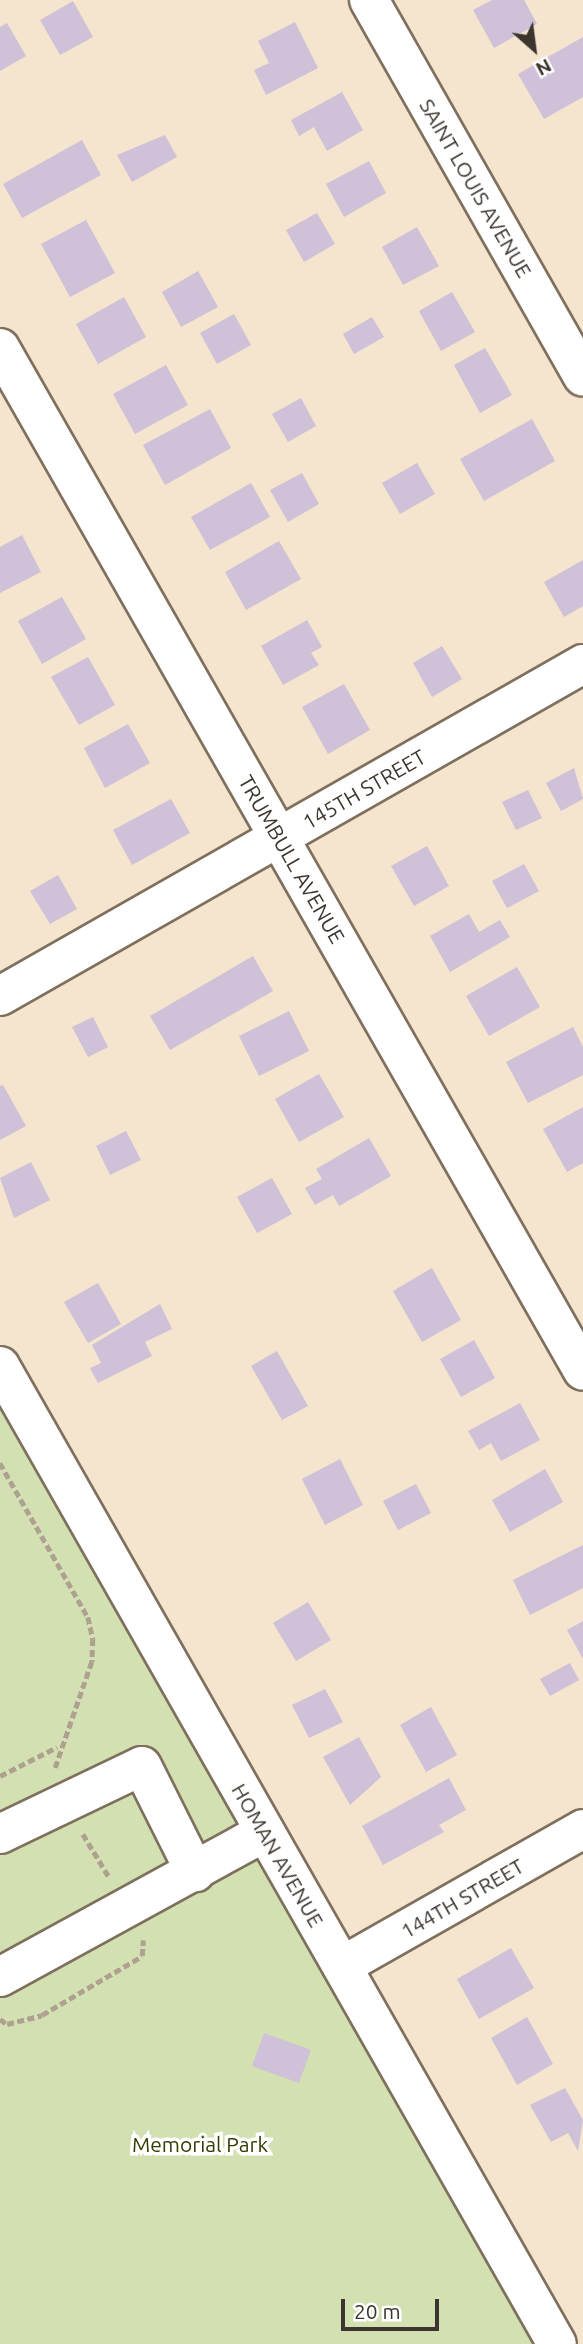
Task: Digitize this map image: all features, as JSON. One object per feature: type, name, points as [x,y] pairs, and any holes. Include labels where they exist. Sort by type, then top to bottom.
[{"type":"street","name":"SAINT LOUIS AVENUE","points":[[369,0],[583,376]]},
{"type":"street","name":"TRUMBULL AVENUE","points":[[0,348],[583,1370]]},
{"type":"street","name":"145TH STREET","points":[[0,996],[583,664]]},
{"type":"street","name":"HOMAN AVENUE","points":[[0,1366],[557,2344]]},
{"type":"street","points":[[0,1834],[142,1766],[195,1872]]},
{"type":"street","name":"144TH STREET","points":[[342,1966],[583,1829]]},
{"type":"street","points":[[0,1977],[265,1832]]},
{"type":"path","points":[[0,1776],[58,1747]]},
{"type":"green space","name":"Memorial Park","points":[[0,1392],[543,2344],[0,2344]]},
{"type":"building","points":[[492,0],[524,0],[537,24],[494,48],[473,10]]},
{"type":"building","points":[[73,1],[93,37],[60,55],[40,20]]},
{"type":"building","points":[[295,22],[318,68],[266,95],[254,70],[269,63],[258,41]]},
{"type":"building","points":[[7,23],[26,56],[0,71],[0,27]]},
{"type":"building","points":[[583,37],[583,97],[544,119],[518,74]]},
{"type":"building","points":[[342,92],[363,130],[327,151],[314,127],[299,136],[291,120]]},
{"type":"building","points":[[165,135],[177,157],[132,182],[117,155]]},
{"type":"building","points":[[82,140],[101,175],[22,218],[3,184]]},
{"type":"building","points":[[369,161],[386,193],[344,217],[326,184]]},
{"type":"building","points":[[317,213],[335,244],[304,262],[286,230]]},
{"type":"building","points":[[86,220],[115,273],[70,297],[41,244]]},
{"type":"building","points":[[417,227],[439,266],[403,285],[382,247]]},
{"type":"building","points":[[198,271],[218,307],[181,327],[162,292]]},
{"type":"building","points":[[452,292],[475,332],[441,351],[419,311]]},
{"type":"building","points":[[124,297],[146,337],[98,364],[76,324]]},
{"type":"building","points":[[234,314],[251,345],[217,364],[200,333]]},
{"type":"building","points":[[372,317],[384,337],[354,354],[343,334]]},
{"type":"building","points":[[485,348],[512,395],[480,413],[454,365]]},
{"type":"building","points":[[166,365],[188,405],[135,434],[113,394]]},
{"type":"building","points":[[301,398],[316,426],[288,442],[272,414]]},
{"type":"building","points":[[210,409],[231,448],[165,485],[143,445]]},
{"type":"building","points":[[532,419],[555,461],[484,501],[460,459]]},
{"type":"building","points":[[417,463],[435,494],[400,514],[382,483]]},
{"type":"building","points":[[302,473],[319,504],[288,522],[270,490]]},
{"type":"building","points":[[251,483],[270,517],[210,550],[191,517]]},
{"type":"building","points":[[22,535],[41,572],[0,593],[0,547]]},
{"type":"building","points":[[279,541],[301,579],[246,610],[225,572]]},
{"type":"building","points":[[583,560],[583,606],[564,617],[544,582]]},
{"type":"building","points":[[62,597],[86,639],[42,664],[18,621]]},
{"type":"building","points":[[307,620],[322,647],[311,653],[319,665],[283,685],[261,646]]},
{"type":"building","points":[[442,646],[462,679],[432,697],[413,663]]},
{"type":"building","points":[[88,657],[115,705],[79,725],[51,677]]},
{"type":"building","points":[[344,684],[370,730],[328,754],[302,707]]},
{"type":"building","points":[[128,724],[150,763],[105,788],[84,748]]},
{"type":"building","points":[[574,768],[583,799],[561,811],[546,783]]},
{"type":"building","points":[[528,790],[542,818],[516,830],[502,802]]},
{"type":"building","points":[[171,799],[190,833],[132,865],[113,830]]},
{"type":"building","points":[[427,846],[449,886],[414,906],[391,866]]},
{"type":"building","points":[[524,864],[539,891],[507,908],[492,881]]},
{"type":"building","points":[[58,875],[77,909],[50,924],[30,891]]},
{"type":"building","points":[[469,914],[479,932],[500,920],[510,937],[450,972],[430,936]]},
{"type":"building","points":[[253,956],[273,991],[170,1050],[150,1016]]},
{"type":"building","points":[[517,967],[540,1007],[489,1036],[466,996]]},
{"type":"building","points":[[289,1011],[309,1051],[259,1076],[239,1036]]},
{"type":"building","points":[[93,1017],[108,1047],[88,1057],[72,1027]]},
{"type":"building","points":[[573,1027],[583,1047],[583,1075],[528,1103],[506,1062]]},
{"type":"building","points":[[319,1074],[344,1117],[299,1142],[275,1099]]},
{"type":"building","points":[[3,1085],[26,1126],[0,1140],[0,1086]]},
{"type":"building","points":[[583,1107],[583,1163],[567,1172],[543,1129]]},
{"type":"building","points":[[126,1131],[141,1160],[110,1175],[96,1146]]},
{"type":"building","points":[[369,1138],[391,1176],[339,1206],[333,1195],[315,1205],[305,1188],[322,1179],[316,1169]]},
{"type":"building","points":[[31,1162],[50,1200],[14,1218],[0,1178]]},
{"type":"building","points":[[272,1178],[292,1214],[257,1233],[237,1197]]},
{"type":"building","points":[[432,1268],[461,1320],[422,1342],[393,1291]]},
{"type":"building","points":[[98,1283],[121,1324],[88,1343],[64,1302]]},
{"type":"building","points":[[160,1304],[172,1329],[145,1342],[152,1356],[98,1383],[90,1368],[101,1363],[92,1345]]},
{"type":"building","points":[[474,1340],[495,1378],[461,1397],[440,1359]]},
{"type":"building","points":[[277,1351],[308,1406],[282,1420],[251,1366]]},
{"type":"building","points":[[520,1403],[540,1440],[501,1461],[491,1443],[479,1450],[468,1431]]},
{"type":"building","points":[[340,1459],[363,1505],[325,1525],[302,1479]]},
{"type":"building","points":[[545,1469],[563,1502],[510,1532],[492,1500]]},
{"type":"building","points":[[416,1484],[431,1513],[398,1530],[383,1501]]},
{"type":"building","points":[[583,1545],[583,1588],[530,1615],[513,1580]]},
{"type":"building","points":[[308,1602],[331,1640],[296,1661],[273,1623]]},
{"type":"building","points":[[583,1621],[583,1659],[567,1630]]},
{"type":"building","points":[[570,1663],[579,1680],[550,1696],[540,1679]]},
{"type":"building","points":[[325,1689],[343,1722],[309,1738],[292,1705]]},
{"type":"building","points":[[431,1707],[457,1755],[426,1772],[400,1725]]},
{"type":"building","points":[[359,1737],[381,1777],[350,1805],[323,1757]]},
{"type":"building","points":[[449,1778],[466,1810],[439,1825],[444,1832],[383,1865],[362,1826]]},
{"type":"building","points":[[511,1948],[534,1988],[479,2019],[457,1979]]},
{"type":"building","points":[[527,2017],[553,2064],[517,2085],[491,2038]]},
{"type":"building","points":[[264,2033],[311,2050],[299,2083],[252,2066]]},
{"type":"building","points":[[565,2088],[583,2120],[578,2151],[568,2133],[551,2142],[530,2105]]}]
